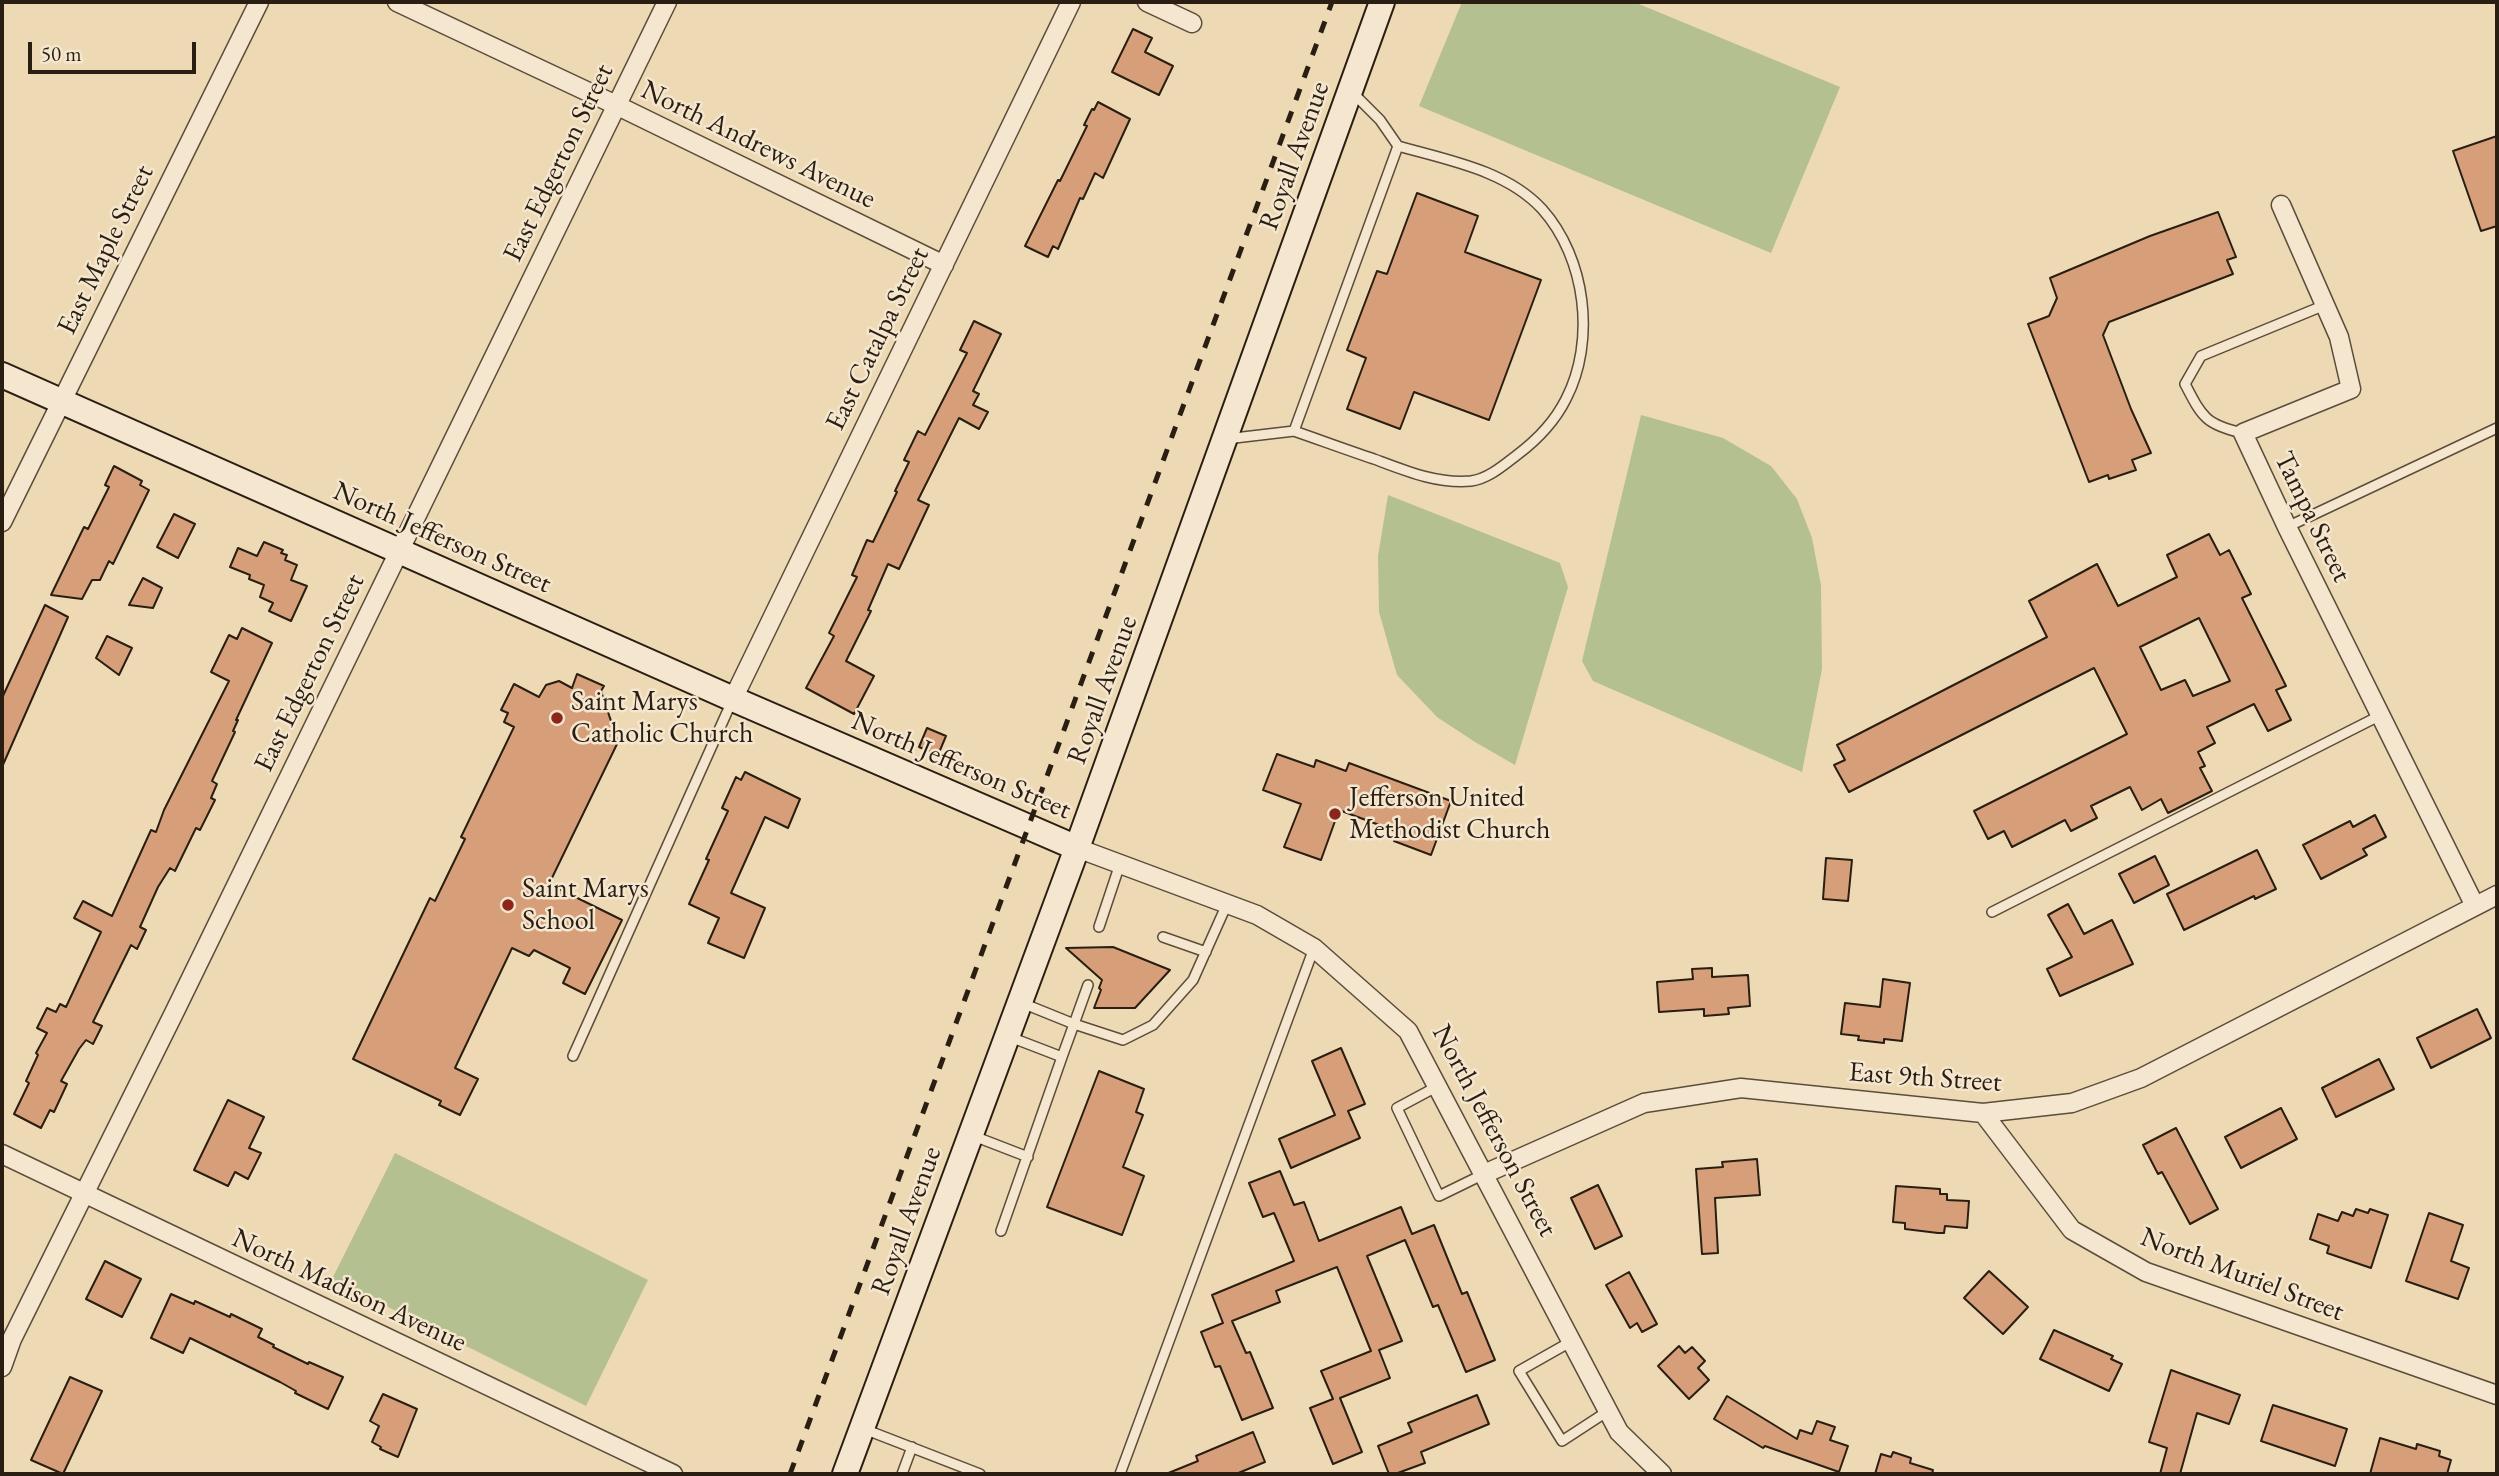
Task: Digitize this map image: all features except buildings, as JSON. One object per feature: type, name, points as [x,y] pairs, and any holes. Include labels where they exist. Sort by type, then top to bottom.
[{"type":"street","name":"East Maple Street","points":[[2,522],[259,2]]},
{"type":"street","name":"North Andrews Avenue","points":[[397,2],[944,265]]},
{"type":"street","name":"East Edgerton Street","points":[[2,1367],[12,1339],[85,1195],[667,2]]},
{"type":"street","name":"East Catalpa Street","points":[[733,699],[1071,2]]},
{"type":"street","points":[[1147,2],[1192,23]]},
{"type":"street","name":"Royall Avenue","points":[[845,1474],[1077,848],[1382,2]]},
{"type":"street","name":"Tampa Street","points":[[2281,205],[2339,337],[2351,389],[2243,433],[2475,906]]},
{"type":"street","name":"North Jefferson Street","points":[[2,375],[733,699],[1077,848],[1257,915],[1314,948],[1408,1031],[1619,1432],[1662,1474]]},
{"type":"street","name":"East 9th Street","points":[[1484,1174],[1643,1103],[1741,1088],[1983,1113],[2072,1103],[2141,1078],[2497,895]]},
{"type":"street","name":"North Muriel Street","points":[[1983,1113],[2071,1230],[2146,1272],[2494,1388]]},
{"type":"street","name":"North Madison Avenue","points":[[2,1154],[673,1474]]},
{"type":"lane","points":[[1224,440],[1294,431],[1422,477],[1452,482],[1476,480],[1497,470],[1541,434],[1567,397],[1578,363],[1582,311],[1579,280],[1573,261],[1556,228],[1542,209],[1506,180],[1457,162],[1398,146],[1380,120],[1350,90]]},
{"type":"lane","points":[[1294,431],[1398,146]]},
{"type":"lane","points":[[2243,433],[2219,428],[2200,413],[2185,384],[2201,356],[2325,305]]},
{"type":"lane","points":[[2287,527],[2497,428]]},
{"type":"lane","points":[[573,1056],[733,699]]},
{"type":"lane","points":[[1992,912],[2381,715]]},
{"type":"lane","points":[[1099,927],[1120,864]]},
{"type":"lane","points":[[1020,1003],[1123,1040],[1153,1025],[1193,980],[1227,904]]},
{"type":"lane","points":[[1163,937],[1206,952]]},
{"type":"lane","points":[[1121,1474],[1314,948]]},
{"type":"lane","points":[[1001,1231],[1088,985]]},
{"type":"lane","points":[[1007,1036],[1062,1057]]},
{"type":"lane","points":[[1438,1086],[1397,1108],[1439,1196],[1484,1174]]},
{"type":"lane","points":[[971,1135],[1028,1157]]},
{"type":"lane","points":[[1572,1341],[1520,1371],[1562,1441],[1608,1411]]},
{"type":"lane","points":[[862,1428],[980,1474]]},
{"type":"lane","points":[[902,1474],[912,1447]]},
{"type":"green space","points":[[1462,2],[1634,2],[1840,87],[1771,253],[1419,106]]},
{"type":"green space","points":[[1641,415],[1723,438],[1771,466],[1797,499],[1812,538],[1821,585],[1822,669],[1802,772],[1593,681],[1582,661]]},
{"type":"green space","points":[[1388,495],[1560,563],[1568,587],[1515,765],[1437,717],[1397,675],[1379,612],[1378,556]]},
{"type":"green space","points":[[395,1153],[648,1280],[586,1406],[332,1279]]},
{"type":"railway","points":[[790,1474],[1332,2]]},
{"type":"place","name":"Saint Marys Catholic Church","points":[[557,718]]},
{"type":"place","name":"Jefferson United Methodist Church","points":[[1335,814]]},
{"type":"place","name":"Saint Marys School","points":[[508,905]]}]
